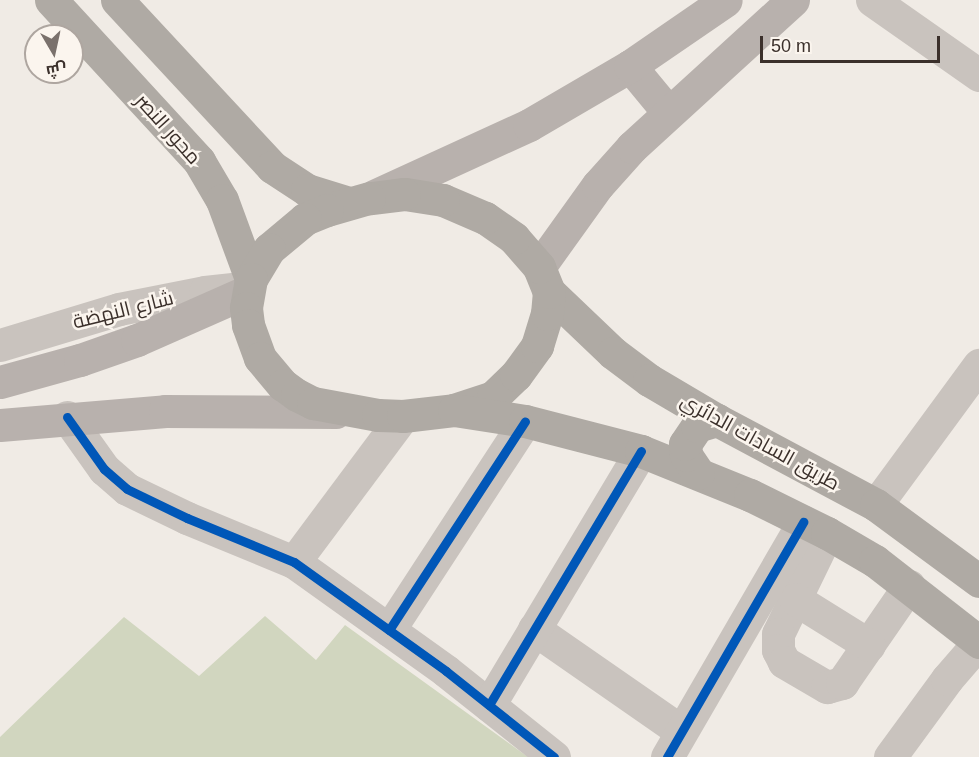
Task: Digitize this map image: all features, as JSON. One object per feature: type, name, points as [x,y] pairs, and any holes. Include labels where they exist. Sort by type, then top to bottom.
[{"type":"highway","name":"محور النصر","points":[[51,0],[199,161],[222,200],[249,286]]},
{"type":"highway","points":[[117,0],[272,167],[307,190],[359,200]]},
{"type":"highway","name":"طريق السادات الدائري","points":[[359,200],[404,194],[443,200],[484,218],[514,238],[544,279],[613,353],[649,380],[717,420],[876,505],[979,580]]},
{"type":"highway","points":[[359,200],[305,219],[285,233],[269,249],[249,286],[246,308],[248,325],[260,358],[271,372],[297,395],[313,403],[353,412],[403,416],[454,410],[493,397],[516,375],[537,346],[547,314],[544,279]]},
{"type":"highway","points":[[454,410],[525,421],[641,451],[750,495],[815,527],[875,561],[979,642]]},
{"type":"highway","points":[[698,473],[686,455],[685,444],[697,426],[717,420]]},
{"type":"main road","points":[[359,200],[445,166],[529,125],[630,66],[726,0]]},
{"type":"main road","points":[[544,279],[598,185],[668,112],[793,0]]},
{"type":"main road","points":[[630,66],[668,112]]},
{"type":"main road","points":[[0,382],[80,360],[137,340],[249,286]]},
{"type":"main road","points":[[0,425],[67,417],[217,410],[353,412]]},
{"type":"street","points":[[872,0],[979,75]]},
{"type":"street","name":"شارع النهضة","points":[[0,345],[119,309],[249,286]]},
{"type":"street","points":[[876,505],[979,365]]},
{"type":"street","points":[[294,562],[403,416]]},
{"type":"street","points":[[67,417],[104,469],[127,489],[187,518],[294,562],[389,630],[554,757]]},
{"type":"street","points":[[389,630],[525,421]]},
{"type":"street","points":[[489,705],[641,451]]},
{"type":"street","points":[[534,629],[674,744],[815,527]]},
{"type":"street","points":[[815,527],[795,599],[778,634],[778,650],[784,662],[827,687],[832,687],[846,679],[909,586]]},
{"type":"street","points":[[795,599],[869,645]]},
{"type":"street","points":[[890,757],[947,679],[979,642]]},
{"type":"green space","points":[[265,616],[316,660],[345,625],[528,757],[0,757],[0,737],[124,617],[199,676]]},
{"type":"cycle path","points":[[67,417],[104,469],[127,489],[187,518],[294,562],[446,671],[554,757]]},
{"type":"cycle path","points":[[389,630],[525,421]]},
{"type":"cycle path","points":[[489,705],[641,451]]},
{"type":"cycle path","points":[[667,757],[803,522]]}]
